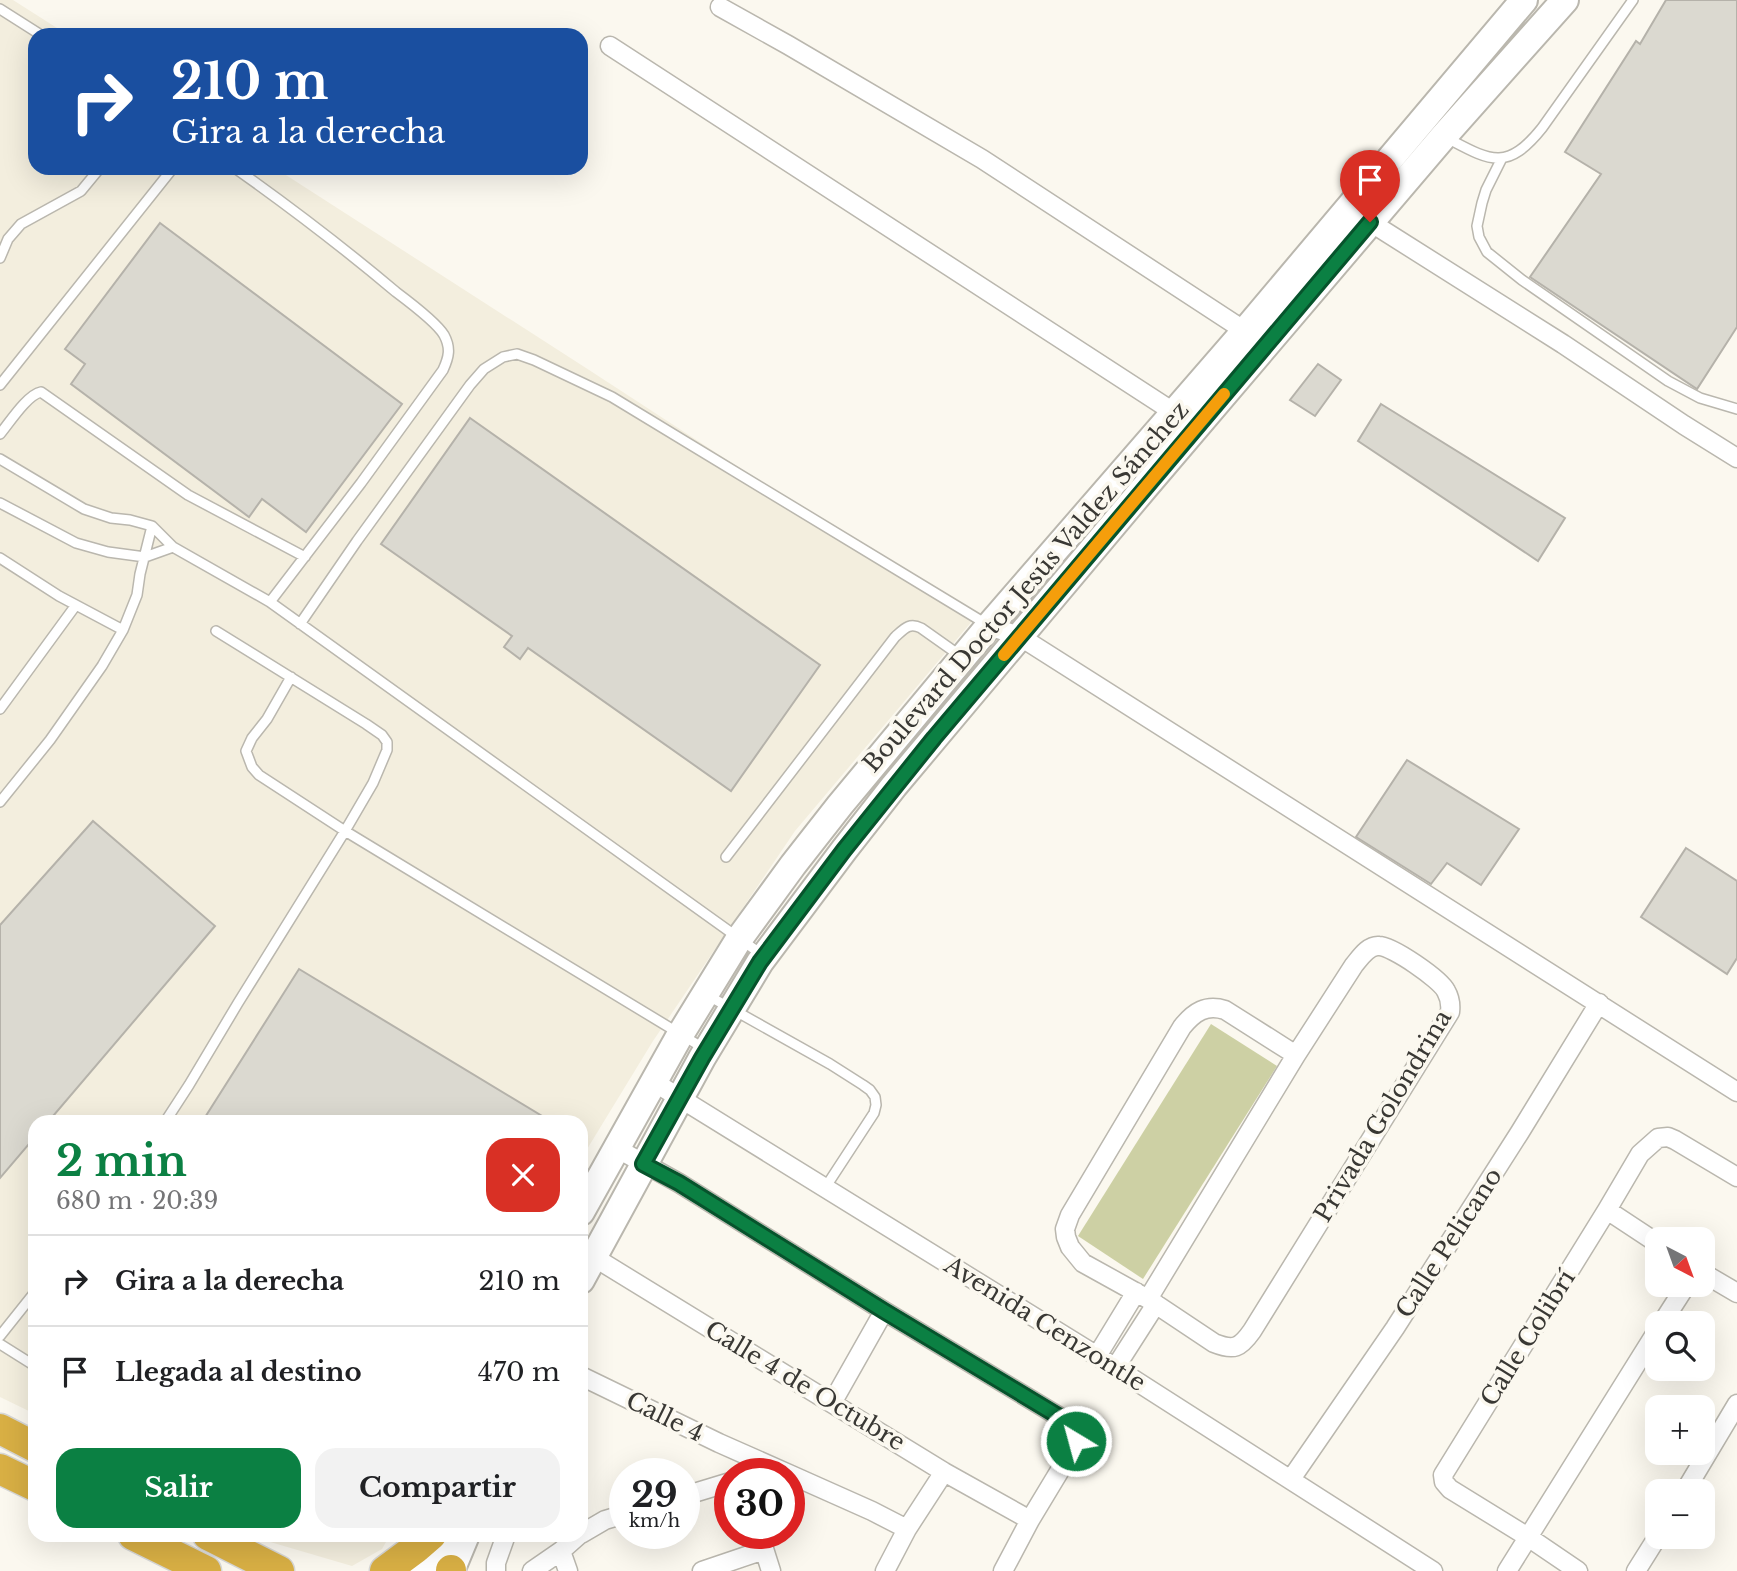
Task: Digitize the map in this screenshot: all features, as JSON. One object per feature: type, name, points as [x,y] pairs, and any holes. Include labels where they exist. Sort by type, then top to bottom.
[{"type":"highway","points":[[0,1429],[28,1443]]},
{"type":"highway","points":[[0,1469],[28,1483]]},
{"type":"highway","points":[[147,1542],[206,1571]]},
{"type":"highway","points":[[222,1542],[279,1571]]},
{"type":"highway","points":[[385,1571],[423,1542]]},
{"type":"main road","name":"Boulevard Doctor Jesús Valdez Sánchez","points":[[588,1199],[705,994],[739,939],[793,865],[989,626],[1175,413],[1524,0]]},
{"type":"main road","name":"Boulevard Doctor Jesús Valdez Sánchez","points":[[588,1257],[707,1050],[765,956],[894,786],[1370,222],[1565,0]]},
{"type":"main road","points":[[440,1542],[444,1571]]},
{"type":"main road","points":[[444,1571],[462,1542]]},
{"type":"street","points":[[720,7],[982,159],[1245,331]]},
{"type":"street","points":[[610,46],[1175,413]]},
{"type":"street","points":[[1370,222],[1737,458]]},
{"type":"street","points":[[989,626],[1019,636],[1737,1092]]},
{"type":"street","name":"Privada Golondrina","points":[[1115,1368],[1147,1298],[1296,1055],[1354,965],[1366,951],[1379,946],[1393,951],[1429,973],[1447,992],[1450,1012],[1246,1340],[1226,1348],[1214,1343],[1147,1298],[1083,1263],[1067,1241],[1065,1229],[1070,1215],[1182,1027],[1198,1013],[1208,1008],[1225,1010],[1296,1055]]},
{"type":"street","name":"Calle Pelicano","points":[[1291,1479],[1395,1328],[1599,1003]]},
{"type":"street","name":"Avenida Cenzontle","points":[[654,1082],[1097,1356],[1433,1571]]},
{"type":"street","name":"Calle Colibrí","points":[[1578,1571],[1450,1489],[1444,1482],[1443,1475],[1640,1154],[1658,1138],[1675,1140],[1737,1177]]},
{"type":"street","points":[[616,1148],[679,1183],[1068,1422],[1076,1437],[1074,1447],[1003,1571]]},
{"type":"street","points":[[1607,1210],[1645,1235]]},
{"type":"street","name":"Calle 4 de Octubre","points":[[588,1264],[1030,1520]]},
{"type":"street","points":[[1715,1280],[1737,1293]]},
{"type":"street","name":"Privada Golondrina","points":[[1097,1356],[1147,1298]]},
{"type":"street","points":[[832,1403],[884,1311]]},
{"type":"street","points":[[1507,1571],[1645,1350]]},
{"type":"street","name":"Calle 4","points":[[588,1379],[753,1458]]},
{"type":"street","points":[[1692,1479],[1737,1404]]},
{"type":"street","points":[[885,1571],[907,1529],[944,1472]]},
{"type":"street","name":"Calle 4","points":[[805,1481],[907,1529]]},
{"type":"street","points":[[588,1530],[609,1519]]},
{"type":"street","points":[[496,1571],[504,1542]]},
{"type":"street","points":[[531,1571],[571,1542]]},
{"type":"street","points":[[702,1571],[746,1549]]},
{"type":"street","points":[[764,1549],[771,1571]]},
{"type":"street","points":[[1636,1571],[1650,1549]]},
{"type":"street","points":[[561,1551],[568,1571]]},
{"type":"lane","points":[[1443,137],[1483,157],[1502,158],[1518,152],[1531,141],[1559,105],[1633,0]]},
{"type":"lane","points":[[0,9],[30,28]]},
{"type":"lane","points":[[1502,158],[1486,190],[1477,226],[1487,252],[1521,280],[1668,381],[1700,398],[1737,410]]},
{"type":"lane","points":[[0,258],[8,239],[21,224],[81,191],[95,175]]},
{"type":"lane","points":[[0,385],[167,175]]},
{"type":"lane","points":[[244,175],[405,298],[441,331],[449,349],[449,357],[443,370],[270,603]]},
{"type":"lane","points":[[300,624],[470,386],[495,360],[517,354],[612,397],[989,626]]},
{"type":"lane","points":[[0,434],[26,401],[35,393],[41,392],[188,495],[304,557]]},
{"type":"lane","points":[[0,459],[84,509],[111,518],[152,526],[173,547],[270,603],[765,956]]},
{"type":"lane","points":[[0,503],[76,543],[108,552],[145,557],[173,547]]},
{"type":"lane","points":[[0,802],[57,729],[102,666],[123,630],[137,595],[152,526]]},
{"type":"lane","points":[[0,558],[59,596],[123,630]]},
{"type":"lane","points":[[0,709],[76,605]]},
{"type":"lane","points":[[726,857],[895,637],[911,625],[917,626],[963,658]]},
{"type":"lane","points":[[170,1115],[345,831],[373,782],[387,750],[387,742],[382,735],[216,631]]},
{"type":"lane","points":[[291,677],[246,751],[252,767],[259,775],[345,831],[707,1050]]},
{"type":"lane","points":[[705,994],[841,1071],[870,1090],[875,1097],[874,1113],[825,1188]]},
{"type":"lane","points":[[0,1336],[28,1301]]},
{"type":"lane","points":[[0,1344],[28,1362]]},
{"type":"shaded area","points":[[0,0],[13,0],[57,28],[28,28],[28,175],[286,175],[973,620],[795,831],[653,1041],[588,1148],[588,1115],[28,1115],[28,1411],[0,1397]]},
{"type":"shaded area","points":[[270,1542],[386,1542],[382,1549],[352,1566]]},
{"type":"green space","points":[[1211,1024],[1277,1066],[1143,1279],[1078,1236]]},
{"type":"building","points":[[1666,0],[1737,0],[1737,327],[1697,389],[1530,277],[1601,174],[1565,152],[1636,41],[1640,44]]},
{"type":"building","points":[[160,223],[402,404],[306,532],[262,499],[249,517],[71,384],[85,364],[65,349]]},
{"type":"building","points":[[1318,364],[1341,380],[1315,416],[1290,400]]},
{"type":"building","points":[[1381,404],[1565,518],[1538,561],[1358,441]]},
{"type":"building","points":[[470,418],[820,665],[731,791],[528,648],[520,659],[504,647],[512,636],[381,544]]},
{"type":"building","points":[[1407,760],[1519,829],[1481,885],[1447,863],[1431,884],[1356,837]]},
{"type":"building","points":[[93,821],[215,926],[54,1115],[28,1115],[28,1145],[0,1178],[0,925]]},
{"type":"building","points":[[1686,848],[1737,881],[1737,958],[1727,974],[1641,917]]},
{"type":"building","points":[[299,969],[540,1115],[206,1115]]},
{"type":"slow traffic","points":[[1004,655],[1224,394]]},
{"type":"route","points":[[1076,1441],[1074,1429],[1068,1422],[679,1183],[643,1164],[760,962],[844,850],[934,738],[1370,222]]}]
